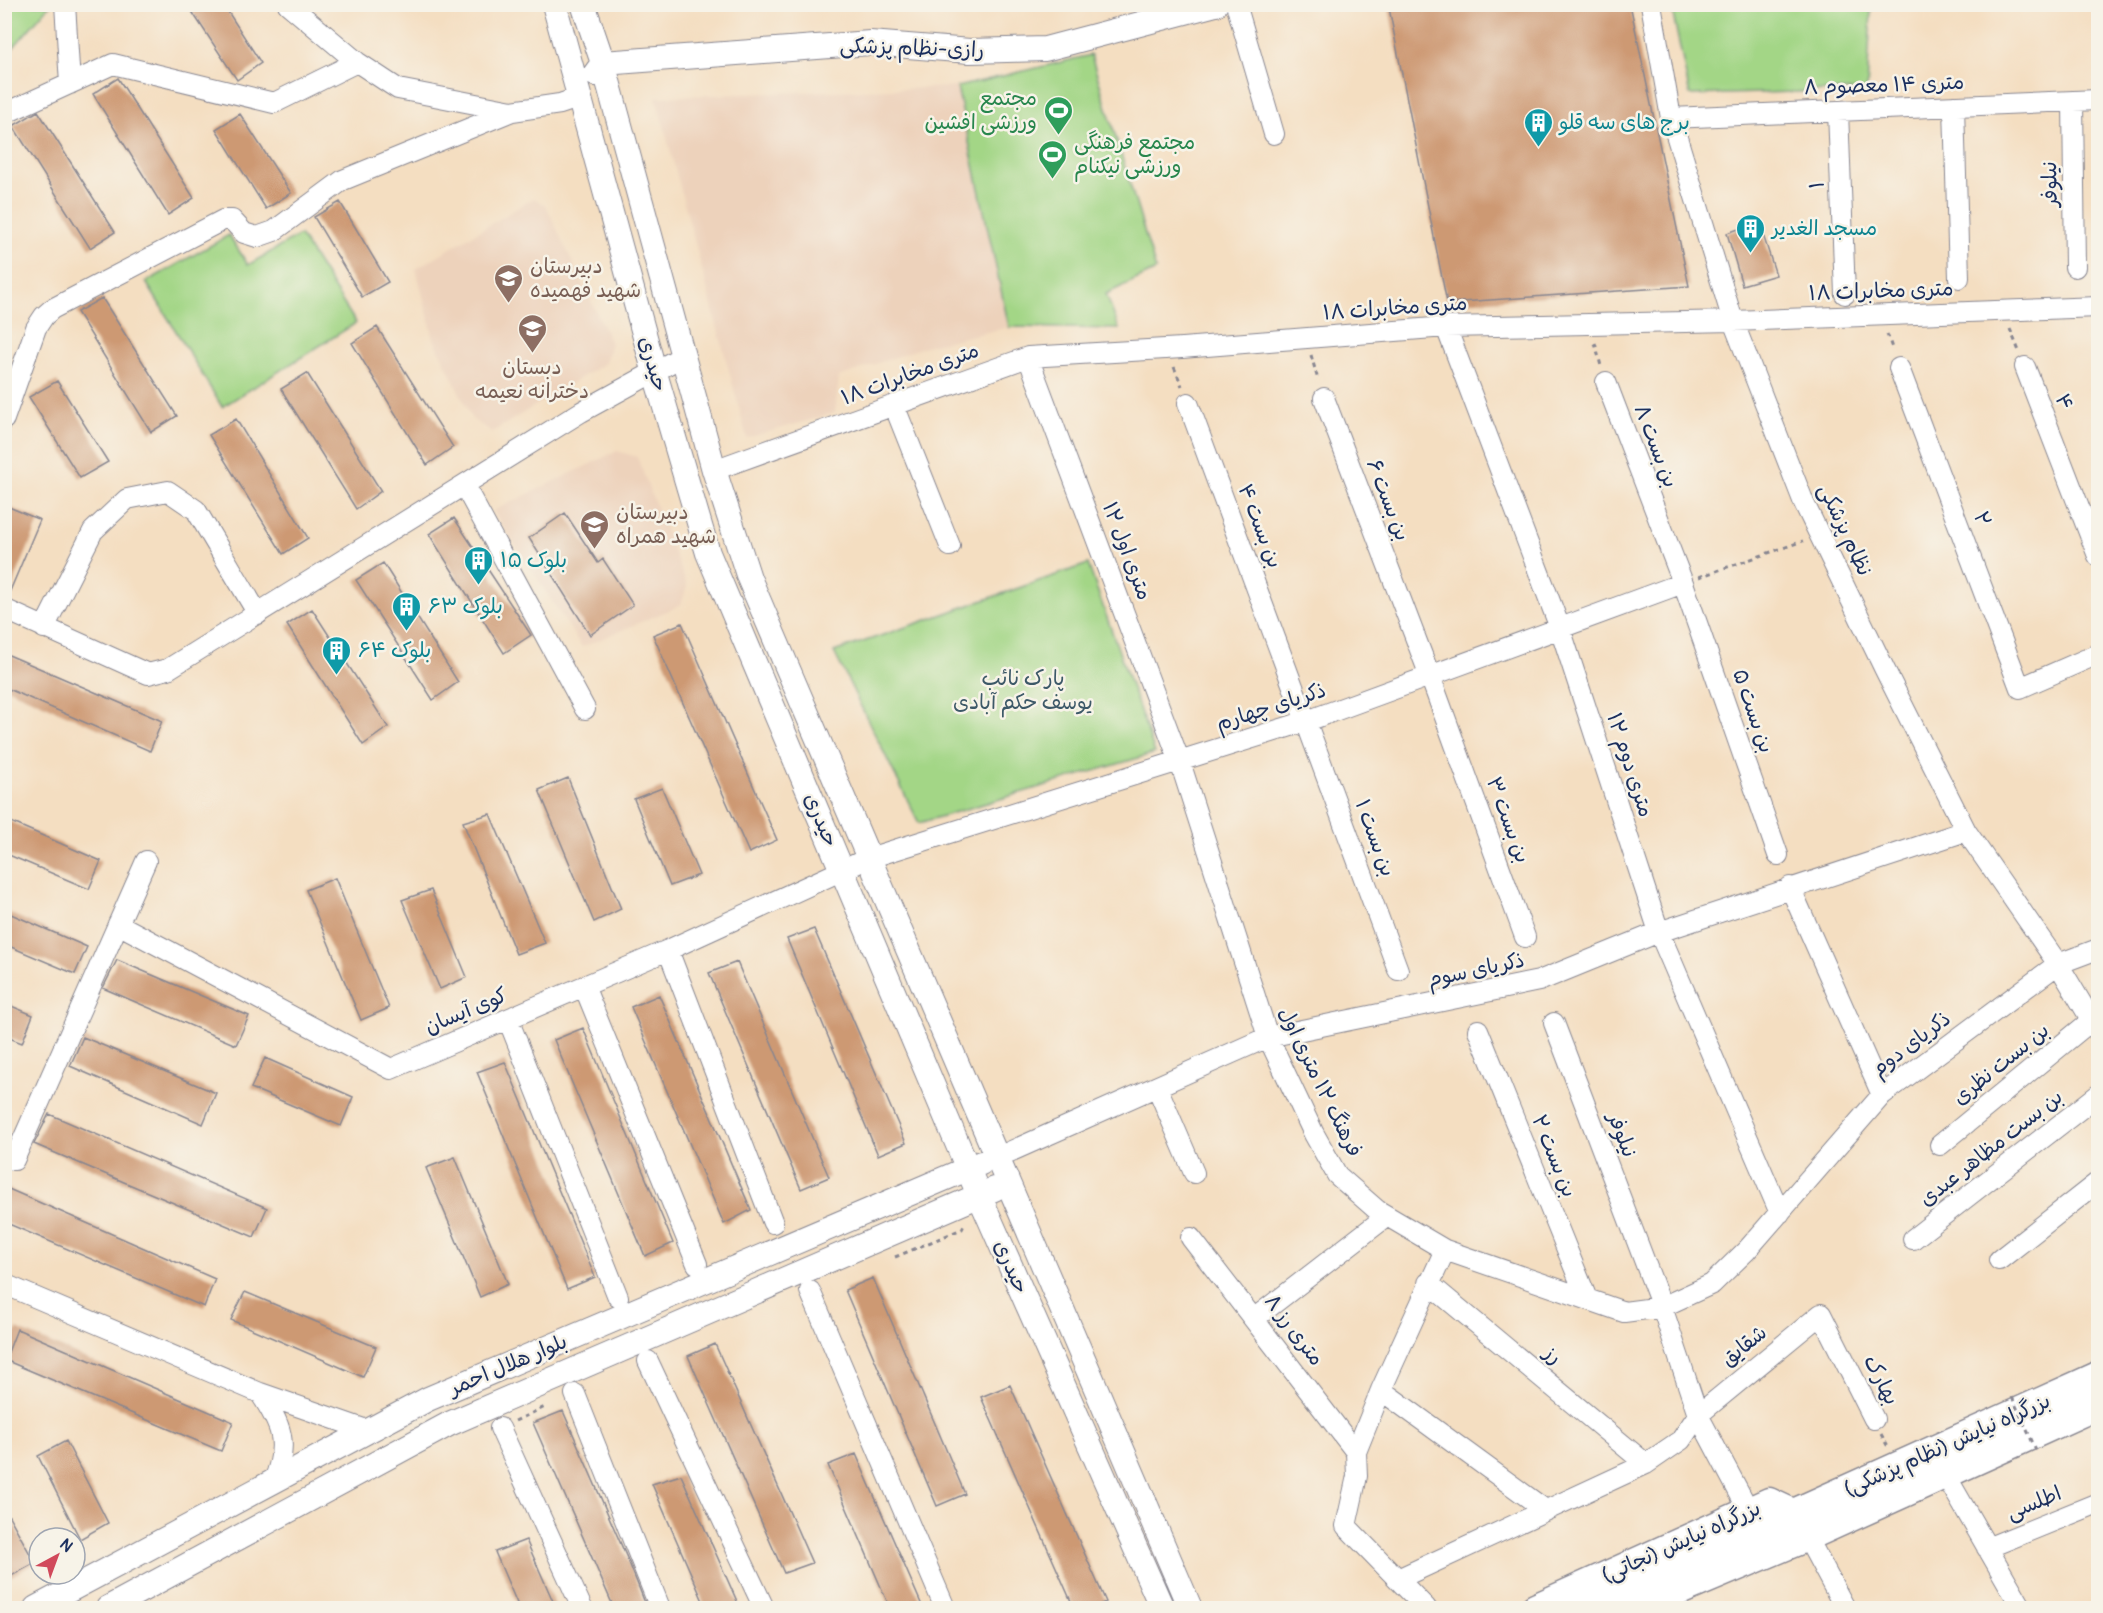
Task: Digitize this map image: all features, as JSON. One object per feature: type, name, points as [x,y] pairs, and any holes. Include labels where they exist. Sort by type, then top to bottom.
[{"type":"highway","name":"بزرگراه نیایش (نظام پزشکی)","points":[[1801,1525],[1898,1467],[2098,1376]]},
{"type":"highway","name":"بزرگراه نیایش (نظام پزشکی)","points":[[1801,1525],[1945,1474],[2098,1405]]},
{"type":"highway","name":"بزرگراه نیایش (نجاتی)","points":[[1535,1608],[1769,1502],[1801,1525]]},
{"type":"highway","points":[[1583,1608],[1801,1525]]},
{"type":"highway","points":[[1639,1608],[1801,1525]]},
{"type":"highway","points":[[1679,1608],[1789,1558],[1801,1525]]},
{"type":"main road","name":"حیدری","points":[[554,4],[654,370],[708,553],[979,1195],[1162,1608]]},
{"type":"main road","name":"حیدری","points":[[583,4],[603,63],[714,470],[748,578],[1190,1608]]},
{"type":"main road","name":"رازی-نظام پزشکی","points":[[603,63],[870,43],[970,51],[1046,49],[1216,4]]},
{"type":"main road","points":[[581,97],[603,63]]},
{"type":"main road","name":"بلوار هلال احمر","points":[[36,1608],[428,1399],[968,1167],[998,1157]]},
{"type":"main road","name":"بلوار هلال احمر","points":[[108,1608],[481,1410],[1008,1184]]},
{"type":"main road","points":[[363,1434],[370,1467]]},
{"type":"main road","points":[[274,1482],[290,1510]]},
{"type":"street","points":[[65,4],[70,84]]},
{"type":"street","points":[[288,4],[357,62],[398,89],[512,111]]},
{"type":"street","points":[[1236,4],[1274,134]]},
{"type":"street","name":"نظام پزشکی","points":[[1651,4],[1671,118],[1733,321],[1804,503],[1966,831],[2058,964],[2095,1026]]},
{"type":"street","points":[[4,114],[113,64],[274,103],[357,62]]},
{"type":"street","points":[[4,419],[36,328],[52,309],[223,220],[232,220],[244,233],[257,237],[274,231],[343,180],[512,111],[560,105],[581,97]]},
{"type":"street","name":"۸ متری ۱۴ معصوم","points":[[1671,118],[2098,100]]},
{"type":"street","name":"نیلوفر","points":[[2073,101],[2075,267]]},
{"type":"street","points":[[1953,106],[1959,278]]},
{"type":"street","name":"۱","points":[[1838,111],[1845,294]]},
{"type":"street","name":"۱۸ متری مخابرات","points":[[714,470],[1028,357],[1167,349],[1446,327],[1733,321],[2098,307]]},
{"type":"street","name":"۱۲ متری دوم","points":[[1446,327],[1560,628],[1659,932],[1780,1213]]},
{"type":"street","points":[[4,609],[148,674],[168,669],[464,485],[654,370],[682,356]]},
{"type":"street","name":"۱۲ متری اول","points":[[1028,357],[1180,762]]},
{"type":"street","name":"۴","points":[[2025,367],[2098,556]]},
{"type":"street","name":"۲","points":[[1899,368],[2020,687],[2098,654]]},
{"type":"street","name":"بن بست ۸","points":[[1606,382],[1683,583]]},
{"type":"street","name":"بن بست ۶","points":[[1324,398],[1430,676]]},
{"type":"street","name":"بن بست ۴","points":[[1188,403],[1307,721]]},
{"type":"street","points":[[894,405],[950,546]]},
{"type":"street","points":[[464,485],[585,709]]},
{"type":"street","points":[[44,628],[93,531],[127,500],[168,491],[196,510],[258,614]]},
{"type":"street","name":"ذکریای چهارم","points":[[843,870],[869,858],[1307,721],[1683,583]]},
{"type":"street","name":"بن بست ۵","points":[[1683,583],[1778,855]]},
{"type":"street","name":"بن بست ۳","points":[[1430,676],[1525,937]]},
{"type":"street","name":"بن بست ۱","points":[[1307,721],[1398,970]]},
{"type":"street","name":"فرهنگ ۱۲ متری اول","points":[[1180,762],[1268,1038],[1314,1134],[1337,1175],[1387,1216],[1445,1250],[1624,1312],[1662,1307],[1712,1284],[1780,1213]]},
{"type":"street","name":"ذکریای سوم","points":[[998,1157],[1268,1038],[1539,981],[1659,932],[1790,887],[1966,831]]},
{"type":"street","points":[[4,1159],[14,1160],[146,861]]},
{"type":"street","name":"کوی آیسان","points":[[118,924],[391,1069],[668,950],[843,870]]},
{"type":"street","points":[[1790,887],[1882,1095]]},
{"type":"street","name":"ذکریای دوم","points":[[1780,1213],[1882,1095],[2058,964],[2098,949]]},
{"type":"street","points":[[668,950],[772,1223]]},
{"type":"street","points":[[584,986],[697,1264]]},
{"type":"street","points":[[508,1019],[618,1297]]},
{"type":"street","name":"نیلوفر","points":[[1554,1023],[1662,1307]]},
{"type":"street","name":"بن بست نظری","points":[[1940,1145],[2095,1026]]},
{"type":"street","name":"بن بست ۲","points":[[1478,1030],[1587,1299]]},
{"type":"street","points":[[1156,1087],[1194,1173]]},
{"type":"street","name":"بن بست مظاهر عبدی","points":[[1913,1239],[2098,1095]]},
{"type":"street","points":[[1999,1260],[2098,1182]]},
{"type":"street","points":[[1255,1318],[1387,1216]]},
{"type":"street","name":"۸ متری رز","points":[[1191,1238],[1255,1318],[1356,1452]]},
{"type":"street","points":[[1426,1608],[1400,1578],[1346,1526],[1357,1476],[1356,1452],[1428,1283],[1445,1250]]},
{"type":"street","name":"رز","points":[[1428,1283],[1646,1464]]},
{"type":"street","points":[[4,1284],[260,1393],[363,1434]]},
{"type":"street","points":[[810,1292],[945,1608]]},
{"type":"street","points":[[1662,1307],[1698,1415],[1749,1511]]},
{"type":"street","name":"شقایق","points":[[1400,1578],[1544,1509],[1646,1464],[1681,1440],[1698,1415],[1821,1314]]},
{"type":"street","name":"بهارک","points":[[1821,1314],[1874,1419]]},
{"type":"street","points":[[648,1361],[764,1608]]},
{"type":"street","points":[[1381,1390],[1544,1509]]},
{"type":"street","points":[[260,1393],[273,1411],[282,1434],[284,1458],[274,1482]]},
{"type":"street","points":[[574,1394],[660,1608]]},
{"type":"street","points":[[500,1428],[582,1608]]},
{"type":"street","points":[[1945,1474],[2022,1608]]},
{"type":"street","name":"اطلسی","points":[[1988,1548],[2098,1503]]},
{"type":"street","points":[[1801,1525],[1845,1608]]},
{"type":"path","points":[[2003,311],[2025,367]]},
{"type":"path","points":[[1880,315],[1899,368]]},
{"type":"path","points":[[1590,324],[1606,382]]},
{"type":"path","points":[[1306,339],[1324,398]]},
{"type":"path","points":[[1167,349],[1188,403]]},
{"type":"path","points":[[1683,583],[1820,535]]},
{"type":"path","points":[[2012,1397],[2037,1452]]},
{"type":"path","name":"بهارک","points":[[1874,1419],[1898,1467]]},
{"type":"shaded area","points":[[957,87],[1009,327],[926,346],[839,377],[835,413],[747,438],[656,97]]},
{"type":"shaded area","name":"دبیرستان شهید فهمیده","points":[[534,198],[546,206],[611,343],[605,363],[492,432],[472,419],[434,339],[416,269]]},
{"type":"shaded area","name":"دبیرستان شهید همراه","points":[[617,451],[637,457],[687,586],[681,605],[582,647],[493,511]]},
{"type":"green space","points":[[4,5],[50,5],[5,57]]},
{"type":"green space","points":[[1671,5],[1829,5],[1871,10],[1867,90],[1690,95]]},
{"type":"green space","name":"مجتمع فرهنگی ورزشی نیکنام","points":[[1091,55],[1156,270],[1106,294],[1119,329],[1009,327],[957,87]]},
{"type":"green space","points":[[229,235],[248,265],[300,235],[356,323],[222,407],[146,282]]},
{"type":"green space","name":"پارک نائب یوسف حکم آبادی","points":[[1088,564],[1155,753],[919,823],[834,652]]},
{"type":"building","points":[[187,4],[223,4],[261,63],[237,80]]},
{"type":"building","name":"برج های سه قلو","points":[[1400,4],[1630,4],[1689,286],[1447,303],[1389,8]]},
{"type":"building","points":[[118,78],[194,198],[168,215],[93,94]]},
{"type":"building","points":[[38,111],[115,232],[90,248],[13,126]]},
{"type":"building","points":[[240,114],[291,193],[266,209],[216,129]]},
{"type":"building","points":[[340,202],[388,282],[362,297],[314,217]]},
{"type":"building","name":"مسجد الغدیر","points":[[1759,222],[1776,275],[1742,285],[1727,233]]},
{"type":"building","points":[[102,298],[177,416],[151,432],[77,312]]},
{"type":"building","points":[[377,327],[453,447],[427,465],[352,343]]},
{"type":"building","points":[[307,373],[381,491],[356,509],[281,389]]},
{"type":"building","points":[[57,381],[108,462],[80,478],[29,397]]},
{"type":"building","points":[[236,419],[308,538],[283,554],[209,435]]},
{"type":"building","points":[[4,505],[40,520],[7,598],[4,597]]},
{"type":"building","points":[[565,513],[598,563],[603,559],[633,605],[590,635],[529,538]]},
{"type":"building","name":"بلوک ۱۵","points":[[454,518],[531,635],[504,653],[429,534]]},
{"type":"building","name":"بلوک ۶۳","points":[[383,563],[458,682],[433,700],[356,580]]},
{"type":"building","name":"بلوک ۶۴","points":[[312,609],[388,727],[363,745],[287,625]]},
{"type":"building","points":[[682,623],[777,840],[749,853],[653,635]]},
{"type":"building","points":[[4,653],[162,721],[150,751],[4,687]]},
{"type":"building","points":[[568,778],[621,909],[594,922],[539,790]]},
{"type":"building","points":[[662,788],[699,875],[670,886],[634,799]]},
{"type":"building","points":[[490,814],[545,943],[516,954],[463,822]]},
{"type":"building","points":[[4,819],[101,861],[89,889],[4,853]]},
{"type":"building","points":[[335,878],[389,1008],[361,1020],[306,890]]},
{"type":"building","points":[[431,890],[467,977],[440,989],[402,900]]},
{"type":"building","points":[[4,911],[87,947],[75,974],[4,944]]},
{"type":"building","points":[[814,929],[906,1143],[878,1155],[787,939]]},
{"type":"building","points":[[117,960],[249,1016],[236,1045],[103,988]]},
{"type":"building","points":[[737,962],[829,1177],[801,1189],[709,973]]},
{"type":"building","points":[[659,995],[751,1210],[724,1224],[631,1007]]},
{"type":"building","points":[[4,1003],[33,1015],[22,1043],[4,1036]]},
{"type":"building","points":[[583,1028],[673,1243],[645,1256],[554,1040]]},
{"type":"building","points":[[83,1037],[216,1093],[203,1124],[70,1066]]},
{"type":"building","points":[[265,1058],[353,1097],[341,1126],[251,1088]]},
{"type":"building","points":[[505,1062],[595,1277],[567,1289],[477,1072]]},
{"type":"building","points":[[49,1114],[267,1208],[254,1237],[34,1144]]},
{"type":"building","points":[[455,1157],[508,1284],[480,1297],[426,1168]]},
{"type":"building","points":[[4,1187],[215,1279],[204,1307],[4,1222]]},
{"type":"building","points":[[873,1278],[965,1494],[937,1506],[845,1290]]},
{"type":"building","points":[[245,1292],[376,1347],[363,1377],[231,1320]]},
{"type":"building","points":[[17,1329],[233,1422],[221,1451],[5,1360]]},
{"type":"building","points":[[715,1344],[812,1563],[784,1573],[688,1356]]},
{"type":"building","points":[[1010,1385],[1106,1602],[1091,1608],[1074,1608],[981,1397]]},
{"type":"building","points":[[563,1411],[647,1608],[614,1608],[533,1423]]},
{"type":"building","points":[[66,1441],[108,1523],[87,1535],[87,1526],[73,1526],[38,1456]]},
{"type":"building","points":[[856,1454],[923,1608],[890,1608],[828,1465]]},
{"type":"building","points":[[681,1475],[740,1608],[706,1608],[652,1484]]},
{"type":"building","points":[[4,1507],[27,1549],[27,1567],[4,1580]]},
{"type":"building","points":[[526,1540],[556,1608],[519,1608],[495,1552]]},
{"type":"place","name":"مجتمع ورزشی افشین","points":[[1058,136]]},
{"type":"place","name":"برج های سه قلو","points":[[1538,148]]},
{"type":"place","name":"مجتمع فرهنگی ورزشی نیکنام","points":[[1053,180]]},
{"type":"place","name":"مسجد الغدیر","points":[[1751,254]]},
{"type":"place","name":"دبیرستان شهید فهمیده","points":[[509,304]]},
{"type":"place","name":"دبستان دخترانه نعیمه","points":[[532,354]]},
{"type":"place","name":"دبیرستان شهید همراه","points":[[595,550]]},
{"type":"place","name":"بلوک ۱۵","points":[[479,586]]},
{"type":"place","name":"بلوک ۶۳","points":[[407,632]]},
{"type":"place","name":"بلوک ۶۴","points":[[337,676]]}]
